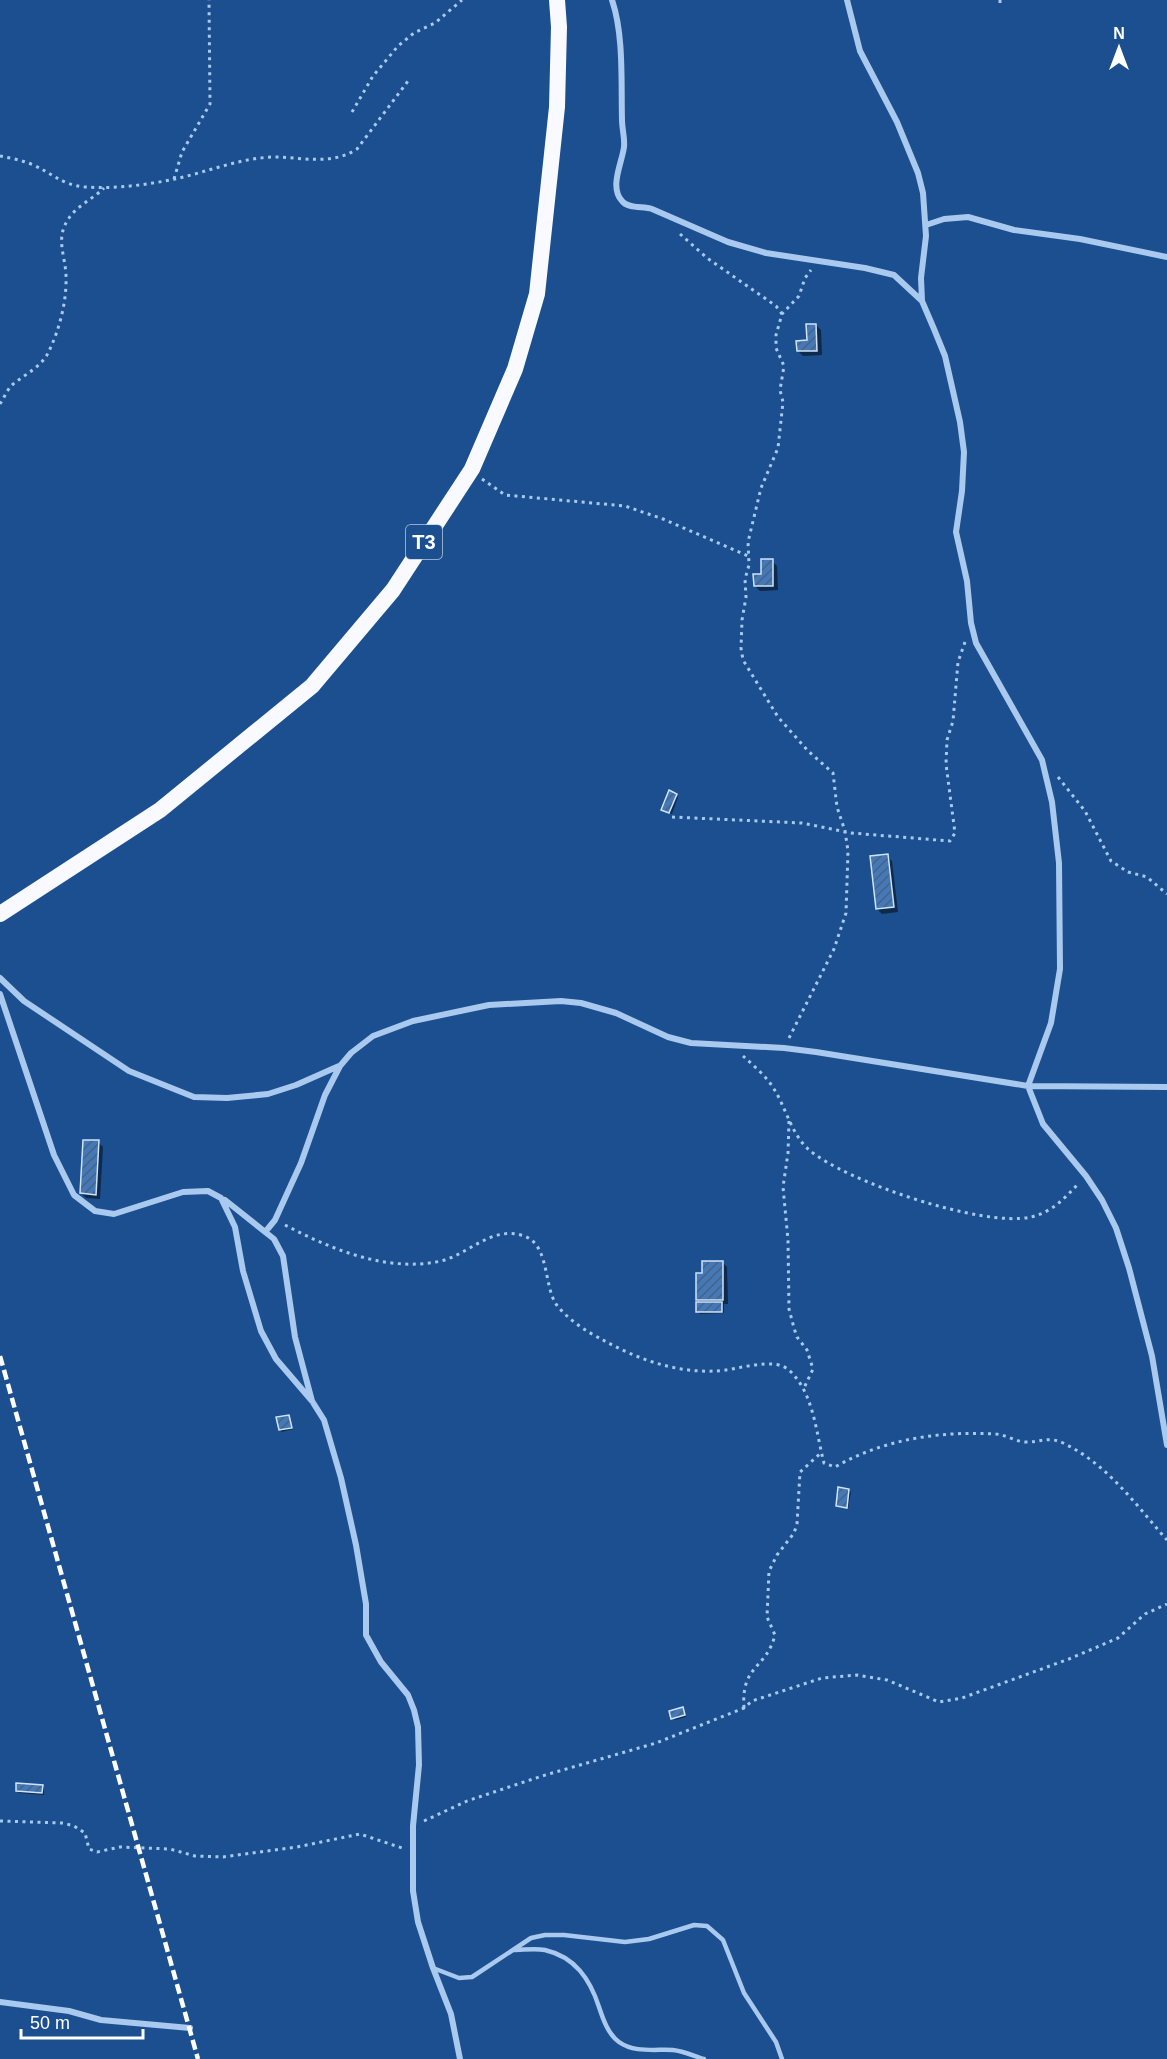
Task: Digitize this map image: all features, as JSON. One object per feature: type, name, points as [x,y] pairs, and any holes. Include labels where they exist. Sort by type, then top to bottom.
[{"type":"highway","name":"T3","points":[[0,914],[160,810],[312,686],[393,590],[472,470],[515,369],[537,294],[557,107],[559,27],[557,0]]},
{"type":"street","points":[[612,0],[619,45],[624,146],[617,181],[617,192],[621,201],[630,206],[652,208],[728,242],[766,253],[894,275],[921,301],[945,356],[960,422],[964,452],[964,474],[956,532],[966,581],[971,623],[980,653],[1005,692],[1042,760],[1052,802],[1059,863],[1060,969],[1051,1023],[1028,1086],[1043,1124],[1086,1176],[1102,1200],[1116,1228],[1152,1356],[1167,1445]]},
{"type":"street","points":[[847,0],[860,51],[897,122],[918,173],[923,193],[926,225],[921,301]]},
{"type":"street","points":[[926,225],[944,219],[968,217],[1014,230],[1080,239],[1167,256]]},
{"type":"street","points":[[0,978],[24,1001],[129,1071],[194,1097],[227,1098],[268,1094],[340,1066]]},
{"type":"street","points":[[0,994],[54,1155],[75,1195],[95,1211],[114,1214],[183,1192],[208,1191],[221,1198],[274,1239],[283,1256],[296,1337],[312,1401]]},
{"type":"street","points":[[266,1231],[275,1220],[301,1163],[325,1095],[340,1066],[351,1053],[373,1036],[413,1021],[489,1005],[561,1001],[580,1003],[616,1013],[668,1037],[691,1043],[784,1048],[1028,1086],[1167,1087]]},
{"type":"street","points":[[221,1198],[235,1227],[243,1271],[261,1331],[276,1359],[312,1401],[324,1420],[344,1488],[363,1585],[366,1604],[366,1635],[381,1662],[408,1695],[414,1710],[418,1727],[419,1765],[412,1826],[412,1891],[418,1922],[451,2014],[460,2059]]},
{"type":"street","points":[[0,2002],[69,2012],[101,2020],[190,2028]]},
{"type":"lane","points":[[433,1968],[459,1978],[472,1977],[531,1938],[545,1935],[625,1942],[649,1939],[694,1925],[707,1926],[723,1940],[744,1993],[771,2034],[782,2059]]},
{"type":"lane","points":[[513,1950],[545,1950],[567,1959],[583,1971],[596,1996],[603,2021],[616,2040],[626,2046],[650,2050],[675,2050],[704,2059]]},
{"type":"path","points":[[174,179],[182,152],[210,104],[209,0]]},
{"type":"path","points":[[352,112],[374,76],[398,46],[414,33],[435,23],[462,0]]},
{"type":"path","points":[[0,156],[32,164],[60,182],[106,187],[130,186],[174,179],[270,157],[333,159],[346,156],[357,149],[408,81]]},
{"type":"path","points":[[0,404],[10,386],[43,362],[50,351],[63,310],[66,275],[61,249],[61,233],[70,217],[106,187]]},
{"type":"path","points":[[677,232],[724,271],[776,306],[782,314]]},
{"type":"path","points":[[784,1048],[834,949],[846,913],[849,870],[845,831],[837,807],[833,773],[808,751],[778,717],[742,660],[742,620],[746,597],[744,586],[748,542],[760,488],[776,456],[783,402],[780,390],[784,366],[776,341],[782,314],[799,296],[805,278],[817,261]]},
{"type":"path","points":[[472,470],[505,495],[625,506],[663,519],[748,556]]},
{"type":"path","points":[[672,817],[802,823],[845,831],[950,841],[955,833],[946,764],[947,740],[953,721],[958,662],[971,623]]},
{"type":"path","points":[[1042,760],[1085,811],[1111,861],[1128,872],[1147,877],[1167,894]]},
{"type":"path","points":[[732,1046],[773,1088],[806,1147],[834,1167],[917,1201],[968,1214],[1014,1219],[1029,1218],[1046,1212],[1060,1203],[1086,1176]]},
{"type":"path","points":[[789,1119],[788,1153],[783,1187],[789,1309],[794,1328],[807,1350],[813,1369],[803,1390]]},
{"type":"path","points":[[275,1220],[314,1240],[356,1256],[390,1263],[440,1261],[497,1235],[508,1233],[523,1235],[537,1246],[543,1259],[550,1292],[556,1304],[600,1339],[621,1350],[678,1369],[694,1371],[726,1371],[775,1363],[790,1371],[803,1390],[816,1426],[824,1463],[835,1467],[871,1449],[937,1434],[995,1434],[1027,1442],[1053,1439],[1076,1450],[1109,1475],[1167,1540]]},
{"type":"path","points":[[744,1708],[746,1679],[770,1650],[775,1635],[767,1617],[769,1571],[777,1555],[794,1533],[797,1524],[800,1472],[822,1451]]},
{"type":"path","points":[[412,1826],[467,1801],[542,1776],[656,1743],[744,1708],[752,1701],[822,1678],[857,1675],[887,1680],[939,1702],[962,1698],[1069,1659],[1118,1638],[1145,1614],[1167,1604]]},
{"type":"path","points":[[0,1821],[74,1826],[85,1833],[89,1849],[97,1852],[120,1847],[139,1847],[170,1849],[195,1856],[223,1857],[297,1847],[360,1834],[412,1851]]},
{"type":"building","points":[[806,324],[816,324],[817,351],[797,351],[796,341],[807,340]]},
{"type":"building","points":[[761,559],[773,559],[773,586],[754,586],[753,574],[761,574]]},
{"type":"building","points":[[669,790],[677,794],[669,813],[661,810]]},
{"type":"building","points":[[888,854],[894,907],[876,909],[870,856]]},
{"type":"building","points":[[83,1140],[99,1140],[96,1195],[80,1193]]},
{"type":"building","points":[[702,1261],[723,1261],[723,1300],[696,1300],[696,1273],[702,1273]]},
{"type":"building","points":[[696,1302],[722,1302],[722,1312],[696,1312]]},
{"type":"building","points":[[289,1415],[292,1428],[279,1430],[276,1417]]},
{"type":"building","points":[[838,1487],[849,1489],[847,1508],[836,1506]]},
{"type":"building","points":[[683,1707],[685,1715],[671,1719],[669,1711]]},
{"type":"building","points":[[16,1783],[43,1785],[42,1793],[16,1791]]},
{"type":"railway","points":[[0,1356],[198,2059]]}]
